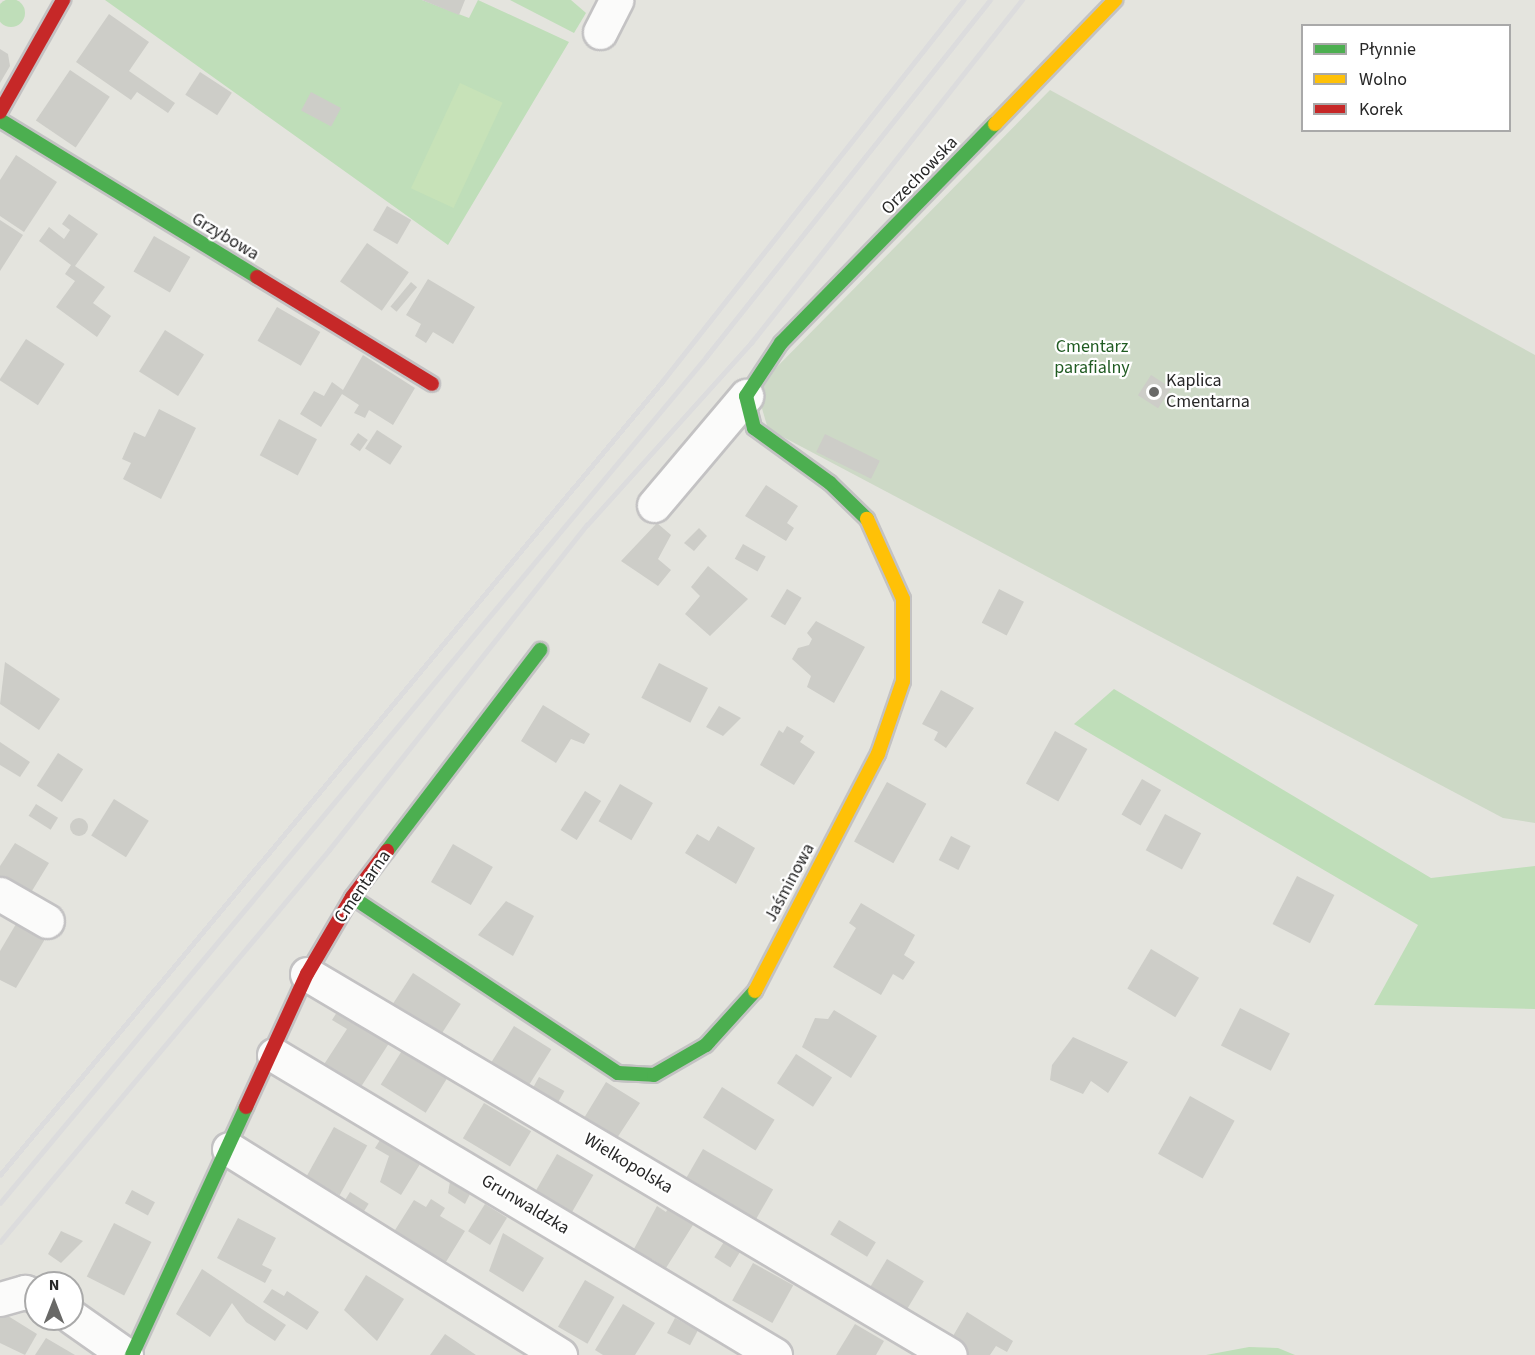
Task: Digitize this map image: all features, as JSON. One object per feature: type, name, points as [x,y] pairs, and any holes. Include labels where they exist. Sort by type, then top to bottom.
[{"type":"street","points":[[0,112],[63,0]]},
{"type":"street","points":[[600,32],[616,0]]},
{"type":"street","name":"Orzechowska","points":[[749,387],[1115,0]]},
{"type":"street","name":"Grzybowa","points":[[0,120],[432,384]]},
{"type":"street","points":[[654,505],[749,387]]},
{"type":"street","name":"Jaśminowa","points":[[352,897],[618,1073],[654,1075],[697,1050],[752,996],[878,754],[903,681],[903,599],[868,520],[830,483],[754,428],[749,387]]},
{"type":"street","name":"Cmentarna","points":[[132,1355],[274,1055],[307,974],[352,897],[540,650]]},
{"type":"street","points":[[0,894],[47,921]]},
{"type":"street","name":"Wielkopolska","points":[[307,974],[950,1355]]},
{"type":"street","name":"Grunwaldzka","points":[[274,1055],[775,1355]]},
{"type":"street","points":[[229,1149],[560,1355]]},
{"type":"street","points":[[0,1299],[24,1292]]},
{"type":"street","points":[[84,1325],[126,1355]]},
{"type":"green space","points":[[6,0],[16,0],[24,8],[24,18],[16,26],[6,26],[-1,20],[-1,6]]},
{"type":"green space","points":[[105,0],[422,0],[469,18],[478,0],[569,42],[448,245]]},
{"type":"green space","points":[[510,0],[571,0],[586,13],[574,33]]},
{"type":"green space","points":[[460,83],[503,103],[454,208],[411,188]]},
{"type":"green space","name":"Cmentarz parafialny","points":[[1050,90],[1535,355],[1535,823],[1503,818],[768,429],[756,388]]},
{"type":"green space","points":[[1114,689],[1431,878],[1535,866],[1535,1009],[1374,1005],[1418,925],[1074,724]]},
{"type":"green space","points":[[1249,1347],[1278,1348],[1295,1355],[1206,1355]]},
{"type":"building","points":[[422,0],[465,0],[459,15]]},
{"type":"building","points":[[109,14],[149,42],[129,71],[175,103],[168,113],[137,92],[131,100],[76,62]]},
{"type":"building","points":[[0,49],[8,54],[10,66],[0,83]]},
{"type":"building","points":[[70,70],[110,97],[76,147],[36,121]]},
{"type":"building","points":[[200,72],[232,93],[217,115],[185,95]]},
{"type":"building","points":[[311,92],[341,108],[331,127],[301,111]]},
{"type":"building","points":[[16,155],[57,182],[24,232],[0,216],[0,180]]},
{"type":"building","points":[[387,206],[411,220],[397,244],[373,230]]},
{"type":"building","points":[[69,214],[98,234],[75,266],[105,287],[93,303],[111,316],[97,337],[56,307],[75,281],[65,274],[71,265],[39,241],[49,227],[64,239],[70,230],[62,224]]},
{"type":"building","points":[[0,220],[23,235],[0,271]]},
{"type":"building","points":[[154,236],[190,257],[170,293],[134,272]]},
{"type":"building","points":[[367,243],[409,272],[382,311],[340,282]]},
{"type":"building","points":[[428,279],[475,307],[453,344],[433,332],[426,343],[415,336],[421,324],[406,315]]},
{"type":"building","points":[[411,282],[417,287],[397,312],[390,307]]},
{"type":"building","points":[[277,307],[320,332],[301,366],[258,341]]},
{"type":"building","points":[[165,330],[204,354],[178,396],[139,372]]},
{"type":"building","points":[[26,339],[65,364],[38,405],[0,381]]},
{"type":"building","points":[[363,355],[415,388],[393,425],[369,410],[365,418],[354,413],[359,405],[342,394],[321,427],[300,414],[314,391],[324,396],[332,382],[343,390]]},
{"type":"building","name":"Kaplica Cmentarna","points":[[1151,375],[1171,388],[1158,408],[1138,395]]},
{"type":"building","points":[[159,409],[196,428],[161,499],[123,479],[131,463],[122,459],[134,432],[145,437]]},
{"type":"building","points":[[279,419],[317,439],[298,475],[260,455]]},
{"type":"building","points":[[377,430],[402,446],[390,465],[365,448]]},
{"type":"building","points":[[358,433],[368,440],[360,451],[350,444]]},
{"type":"building","points":[[825,434],[880,461],[871,479],[816,452]]},
{"type":"building","points":[[766,485],[798,506],[787,523],[794,528],[786,541],[745,516]]},
{"type":"building","points":[[657,523],[671,535],[658,559],[671,570],[658,586],[621,561]]},
{"type":"building","points":[[699,528],[707,536],[694,551],[684,543]]},
{"type":"building","points":[[743,544],[766,557],[757,571],[735,559]]},
{"type":"building","points":[[708,566],[748,599],[710,636],[685,614],[700,596],[691,587]]},
{"type":"building","points":[[787,589],[802,598],[785,625],[771,616]]},
{"type":"building","points":[[999,589],[1024,602],[1007,636],[982,623]]},
{"type":"building","points":[[816,621],[865,647],[834,703],[807,687],[811,676],[792,659],[798,648],[809,645],[812,639],[807,633]]},
{"type":"building","points":[[5,662],[60,699],[39,730],[0,704]]},
{"type":"building","points":[[659,663],[708,688],[690,723],[641,698]]},
{"type":"building","points":[[941,690],[974,708],[946,748],[934,740],[938,732],[922,724]]},
{"type":"building","points":[[543,705],[590,734],[584,744],[571,739],[556,763],[521,741]]},
{"type":"building","points":[[719,706],[741,718],[723,736],[706,727]]},
{"type":"building","points":[[787,726],[804,736],[800,742],[815,752],[794,785],[760,765],[779,730],[783,733]]},
{"type":"building","points":[[1055,731],[1087,749],[1058,801],[1026,783]]},
{"type":"building","points":[[0,742],[30,762],[20,777],[0,765]]},
{"type":"building","points":[[58,753],[83,769],[62,802],[37,786]]},
{"type":"building","points":[[1142,779],[1161,790],[1141,826],[1122,815]]},
{"type":"building","points":[[887,782],[926,804],[893,863],[854,841]]},
{"type":"building","points":[[620,784],[653,803],[631,840],[598,821]]},
{"type":"building","points":[[585,791],[601,801],[577,840],[561,830]]},
{"type":"building","points":[[114,799],[149,821],[126,857],[91,835]]},
{"type":"building","points":[[36,804],[58,818],[51,830],[29,816]]},
{"type":"building","points":[[1165,814],[1201,833],[1182,869],[1146,850]]},
{"type":"building","points":[[79,818],[85,821],[88,827],[85,833],[79,836],[73,833],[70,827],[73,821]]},
{"type":"building","points":[[718,826],[755,848],[736,884],[685,853],[697,834],[709,841]]},
{"type":"building","points":[[951,836],[971,846],[958,870],[939,860]]},
{"type":"building","points":[[15,843],[49,863],[27,899],[0,882],[0,866]]},
{"type":"building","points":[[453,844],[493,867],[471,905],[431,882]]},
{"type":"building","points":[[1297,876],[1334,895],[1310,943],[1272,924]]},
{"type":"building","points":[[506,901],[534,916],[513,956],[478,935]]},
{"type":"building","points":[[861,903],[915,935],[904,955],[915,962],[903,980],[893,974],[881,995],[833,967],[856,928],[849,923]]},
{"type":"building","points":[[16,924],[45,939],[16,988],[0,980],[0,951]]},
{"type":"building","points":[[1151,949],[1199,978],[1175,1017],[1127,988]]},
{"type":"building","points":[[413,973],[461,1004],[440,1036],[392,1005]]},
{"type":"building","points":[[342,1004],[393,1037],[357,1093],[321,1069],[347,1029],[332,1020]]},
{"type":"building","points":[[1240,1008],[1290,1033],[1271,1071],[1221,1045]]},
{"type":"building","points":[[834,1010],[877,1036],[851,1078],[802,1047],[815,1018],[828,1019]]},
{"type":"building","points":[[514,1026],[551,1049],[524,1093],[487,1069]]},
{"type":"building","points":[[1073,1037],[1128,1062],[1108,1093],[1091,1081],[1083,1094],[1050,1080],[1052,1065]]},
{"type":"building","points":[[403,1049],[448,1077],[426,1113],[381,1085]]},
{"type":"building","points":[[796,1054],[832,1077],[813,1107],[777,1083]]},
{"type":"building","points":[[539,1077],[564,1091],[553,1111],[528,1097]]},
{"type":"building","points":[[606,1082],[640,1103],[617,1138],[604,1131],[600,1137],[585,1128],[589,1121],[584,1118]]},
{"type":"building","points":[[722,1087],[775,1120],[756,1150],[703,1118]]},
{"type":"building","points":[[1190,1096],[1235,1121],[1203,1178],[1158,1154]]},
{"type":"building","points":[[484,1103],[531,1131],[510,1166],[463,1138]]},
{"type":"building","points":[[334,1127],[367,1145],[340,1195],[306,1177]]},
{"type":"building","points":[[380,1140],[420,1164],[401,1195],[380,1182],[389,1156],[375,1148]]},
{"type":"building","points":[[703,1149],[773,1190],[754,1223],[684,1183]]},
{"type":"building","points":[[557,1154],[593,1175],[571,1214],[534,1193]]},
{"type":"building","points":[[450,1182],[470,1194],[465,1204],[448,1193]]},
{"type":"building","points":[[132,1190],[155,1202],[148,1215],[125,1203]]},
{"type":"building","points":[[350,1192],[369,1204],[361,1216],[342,1205]]},
{"type":"building","points":[[431,1199],[445,1208],[440,1216],[465,1231],[441,1270],[390,1238],[414,1200],[426,1207]]},
{"type":"building","points":[[671,1202],[698,1217],[666,1268],[652,1259],[646,1271],[628,1260],[657,1206],[666,1212]]},
{"type":"building","points":[[485,1204],[507,1218],[490,1245],[468,1231]]},
{"type":"building","points":[[238,1218],[276,1238],[262,1265],[272,1270],[265,1283],[217,1258]]},
{"type":"building","points":[[839,1220],[876,1242],[867,1257],[830,1235]]},
{"type":"building","points":[[114,1223],[151,1242],[124,1296],[87,1276]]},
{"type":"building","points":[[61,1231],[83,1241],[61,1263],[48,1254]]},
{"type":"building","points":[[503,1233],[544,1258],[523,1292],[489,1271]]},
{"type":"building","points":[[727,1237],[743,1247],[730,1267],[714,1257]]},
{"type":"building","points":[[887,1259],[924,1281],[900,1321],[863,1298]]},
{"type":"building","points":[[753,1263],[793,1285],[772,1323],[732,1301]]},
{"type":"building","points":[[202,1269],[286,1325],[275,1341],[246,1322],[232,1303],[210,1337],[176,1314]]},
{"type":"building","points":[[366,1275],[404,1299],[377,1341],[344,1310]]},
{"type":"building","points":[[585,1280],[614,1297],[587,1344],[558,1327]]},
{"type":"building","points":[[272,1289],[284,1296],[287,1291],[319,1312],[307,1330],[263,1302]]},
{"type":"building","points":[[623,1304],[655,1323],[635,1355],[603,1355],[595,1350]]},
{"type":"building","points":[[0,1311],[24,1326],[24,1331],[32,1331],[37,1334],[25,1355],[0,1343]]},
{"type":"building","points":[[967,1312],[1013,1341],[1007,1352],[996,1346],[990,1355],[959,1355],[946,1348]]},
{"type":"building","points":[[675,1318],[698,1330],[690,1345],[667,1333]]},
{"type":"building","points":[[855,1324],[884,1341],[876,1355],[836,1355]]},
{"type":"building","points":[[445,1334],[476,1355],[430,1355]]},
{"type":"building","points":[[46,1338],[75,1355],[35,1355]]},
{"type":"railway","points":[[0,1175],[661,383],[964,0]]},
{"type":"railway","points":[[0,1203],[706,357],[990,0]]},
{"type":"railway","points":[[0,1242],[329,850],[587,525],[751,343],[1022,0]]},
{"type":"traffic: fast","points":[[0,120],[257,277]]},
{"type":"traffic: fast","points":[[867,519],[830,483],[754,428],[746,396],[781,343],[995,124]]},
{"type":"traffic: fast","points":[[387,851],[540,650]]},
{"type":"traffic: fast","points":[[352,897],[618,1073],[654,1075],[706,1045],[755,991]]},
{"type":"traffic: fast","points":[[132,1355],[246,1107]]},
{"type":"traffic: slow","points":[[995,124],[1115,0]]},
{"type":"traffic: slow","points":[[755,991],[878,754],[903,681],[903,599],[867,519]]},
{"type":"traffic: jam","points":[[0,112],[63,0]]},
{"type":"traffic: jam","points":[[257,277],[432,384]]},
{"type":"traffic: jam","points":[[246,1107],[307,974],[352,897],[387,851]]},
{"type":"place","name":"Kaplica Cmentarna","points":[[1154,392]]}]
